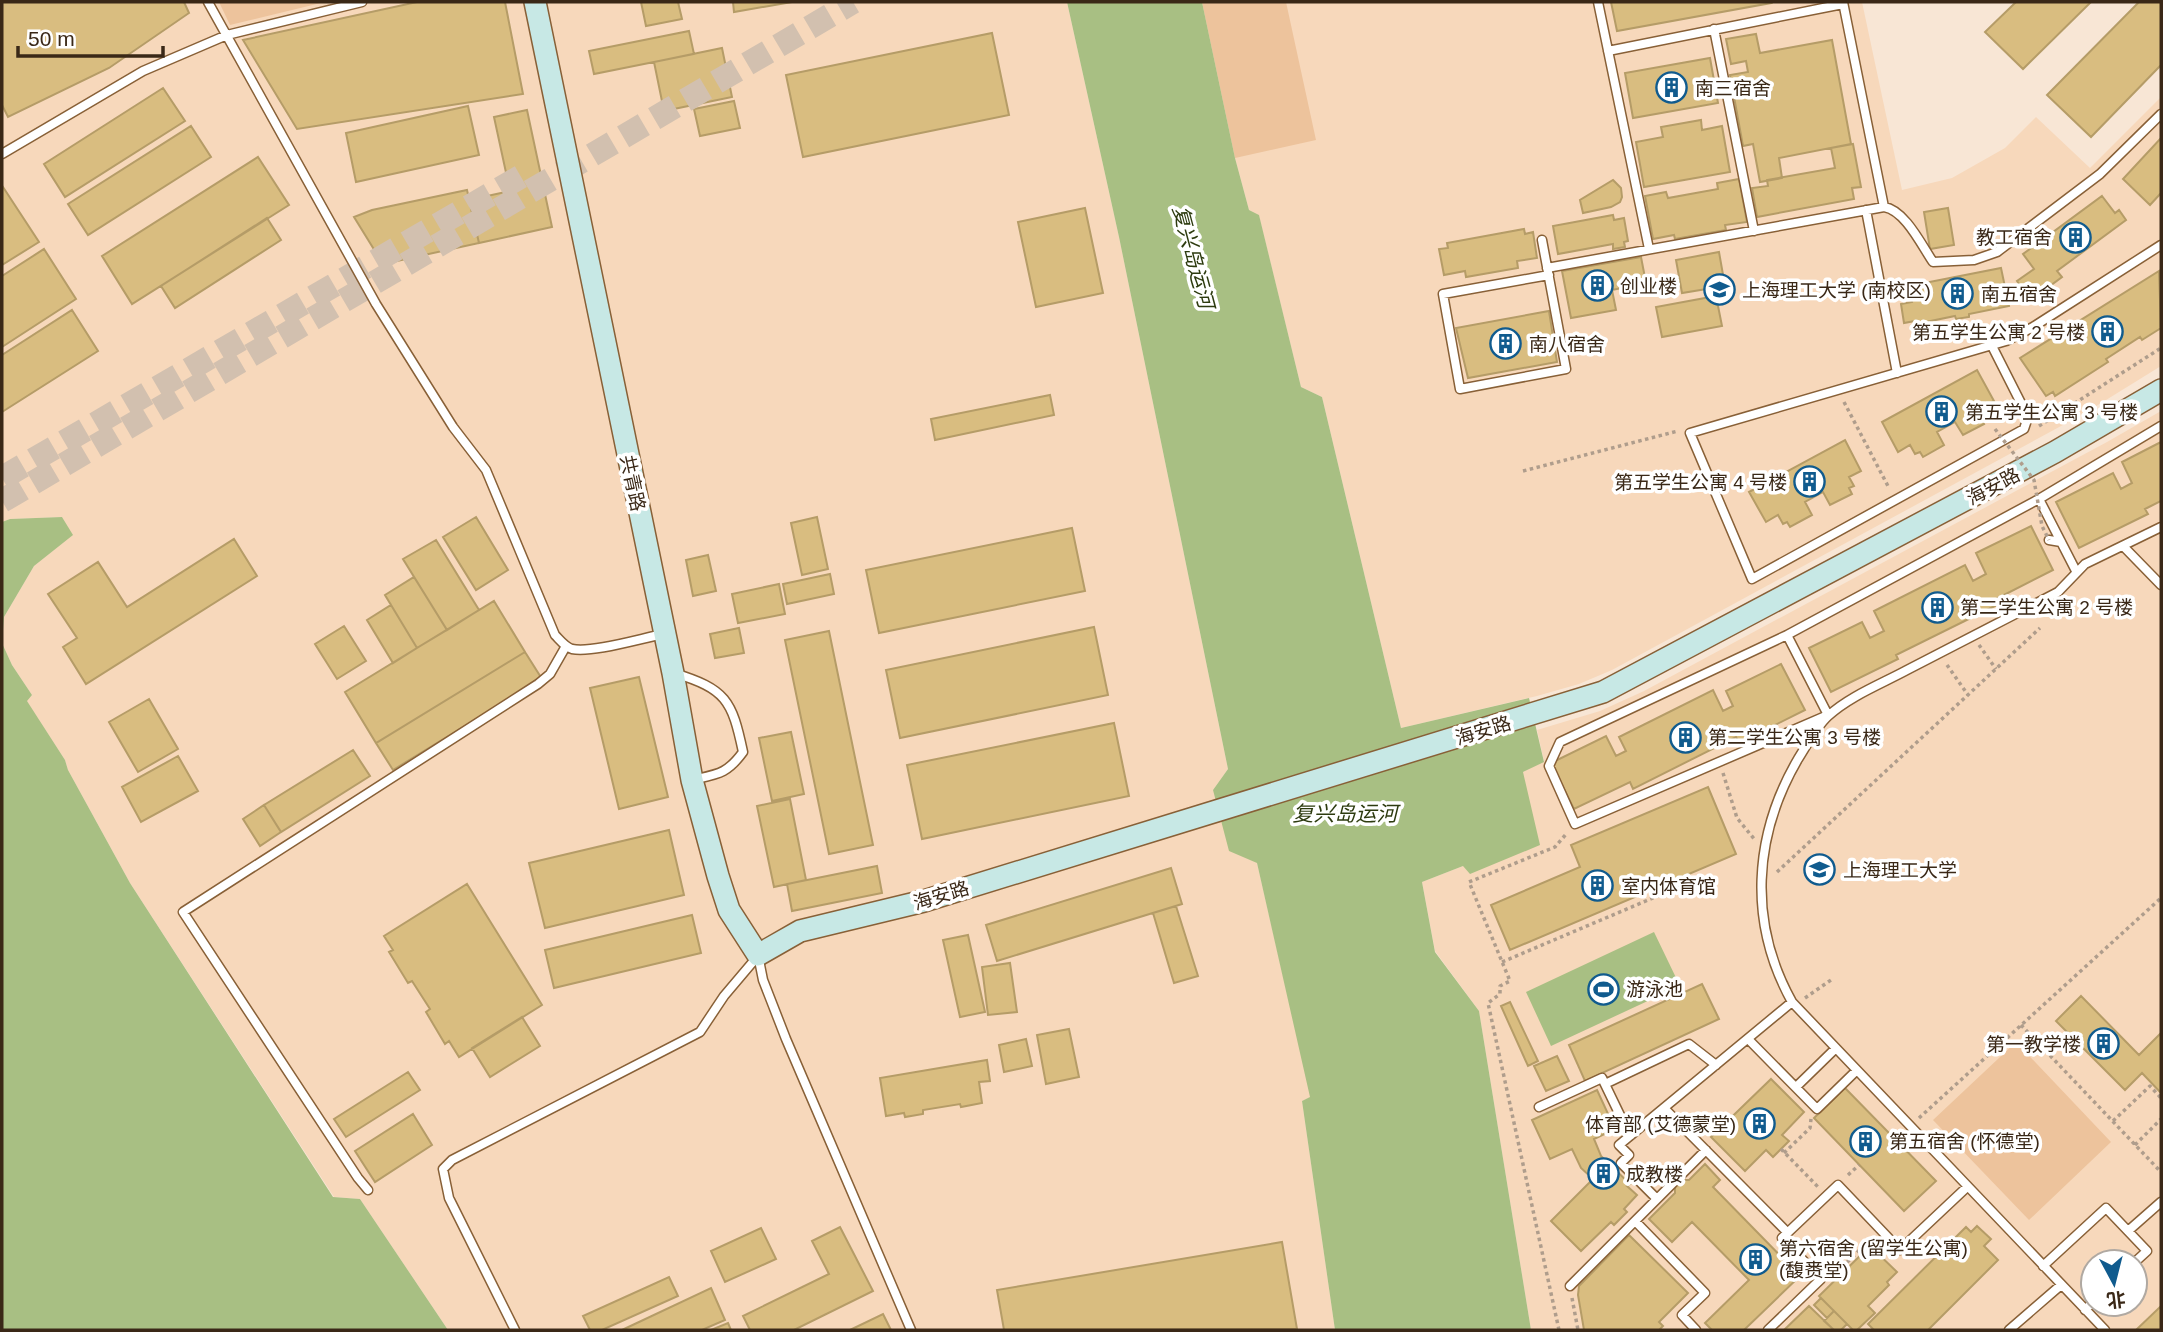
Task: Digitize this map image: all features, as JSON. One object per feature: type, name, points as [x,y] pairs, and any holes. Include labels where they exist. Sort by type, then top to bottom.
[{"type":"street","name":"共青路","points":[[534,2],[673,673],[692,780],[729,910],[758,955]]},
{"type":"street","name":"海安路","points":[[758,955],[800,931],[924,901],[1593,696],[1628,681],[2056,452],[2161,390]]},
{"type":"lane","points":[[208,2],[376,304],[453,427],[486,470],[555,635],[573,649],[595,648],[664,634]]},
{"type":"lane","points":[[2,154],[143,71],[227,36],[362,2]]},
{"type":"lane","points":[[1598,2],[1649,250]]},
{"type":"lane","points":[[1608,51],[1843,3],[1884,207]]},
{"type":"lane","points":[[1714,29],[1754,231]]},
{"type":"lane","points":[[1542,240],[1548,271],[1566,369],[1460,388],[1443,294],[1548,271],[1649,250],[1884,207],[1897,212],[1914,232],[1933,262],[1956,262],[1985,257],[2093,180],[2161,114]]},
{"type":"lane","points":[[1866,210],[1897,373]]},
{"type":"lane","points":[[1992,346],[2028,417],[2024,429],[1752,579],[1690,433],[1992,346],[2033,327],[2161,245]]},
{"type":"lane","points":[[2161,426],[2039,499],[1787,635],[1560,742],[1549,766],[1576,824],[1828,715],[1865,692],[2058,592],[2076,571],[2100,555],[2124,547],[2161,527]]},
{"type":"lane","points":[[2039,499],[2076,571]]},
{"type":"lane","points":[[2049,540],[2061,542]]},
{"type":"lane","points":[[2124,547],[2159,579]]},
{"type":"lane","points":[[1787,635],[1828,715]]},
{"type":"lane","points":[[368,1190],[350,1167],[183,912],[538,684],[550,674],[566,646]]},
{"type":"lane","points":[[673,673],[702,682],[728,703],[736,716],[743,752],[733,766],[722,774],[692,780]]},
{"type":"lane","points":[[1828,715],[1807,745],[1780,794],[1763,850],[1761,887],[1769,945],[1779,975],[1793,1004],[2079,1304]]},
{"type":"lane","points":[[515,1330],[449,1198],[443,1169],[453,1160],[700,1032],[724,996],[758,955]]},
{"type":"lane","points":[[758,955],[763,980],[786,1039],[911,1330]]},
{"type":"lane","points":[[1657,1199],[1621,1163],[1629,1155],[1619,1145],[1793,1004]]},
{"type":"lane","points":[[1748,1039],[1817,1109],[1856,1071]]},
{"type":"lane","points":[[1605,1083],[1689,1044],[1716,1065]]},
{"type":"lane","points":[[1796,1087],[1835,1049]]},
{"type":"lane","points":[[1539,1107],[1602,1078],[1630,1136]]},
{"type":"lane","points":[[1664,1108],[1787,1232]]},
{"type":"lane","points":[[1570,1286],[1706,1150]]},
{"type":"lane","points":[[1768,1330],[1821,1279],[1782,1238],[1838,1185],[1900,1250],[1967,1187]]},
{"type":"lane","points":[[2128,1231],[2161,1202]]},
{"type":"lane","points":[[2043,1266],[2106,1208],[2144,1248]]},
{"type":"lane","points":[[1635,1221],[1705,1293],[1682,1315],[1696,1330]]},
{"type":"lane","points":[[2009,1330],[2061,1285]]},
{"type":"path","points":[[2041,425],[2161,348]]},
{"type":"path","points":[[1838,390],[1895,500]]},
{"type":"path","points":[[1995,429],[2034,481],[2042,526],[2049,540]]},
{"type":"path","points":[[1523,471],[1671,432],[1683,430],[1690,433]]},
{"type":"path","points":[[1761,887],[2039,628]]},
{"type":"path","points":[[1973,636],[1996,669]]},
{"type":"path","points":[[1939,653],[1968,695]]},
{"type":"path","points":[[1720,762],[1737,818],[1763,850]]},
{"type":"path","points":[[1559,1330],[1488,1003],[1500,994],[1500,986],[1510,981],[1469,882],[1555,847],[1576,824]]},
{"type":"path","points":[[1502,962],[1700,878],[1713,886]]},
{"type":"path","points":[[1910,1127],[2161,898]]},
{"type":"path","points":[[1793,1004],[1831,980]]},
{"type":"path","points":[[2021,1025],[2161,1172]]},
{"type":"path","points":[[2113,1121],[2150,1086],[2161,1098]]},
{"type":"path","points":[[1817,1109],[1811,1115],[1810,1128],[1783,1151],[1826,1195]]},
{"type":"path","points":[[2135,1145],[2161,1119]]},
{"type":"path","points":[[1821,1279],[1829,1280],[1881,1229]]},
{"type":"path","points":[[1570,1286],[1578,1330]]},
{"type":"shaded area","points":[[2,2],[1067,2],[1119,237],[1228,769],[1213,790],[1257,863],[1311,1097],[1302,1101],[1335,1330],[448,1330],[360,1199],[334,1197],[130,883],[65,760],[26,700],[32,695],[12,665],[2,643],[4,617],[34,566],[72,535],[62,517],[10,519],[2,522]]},
{"type":"shaded area","points":[[219,2],[325,2],[230,25]]},
{"type":"shaded area","name":"上海理工大学 (南校区)","points":[[1202,2],[1862,2],[1902,190],[1952,178],[2005,148],[2036,117],[2090,168],[2161,97],[2161,366],[2085,413],[1612,670],[1579,684],[1537,696],[1401,728],[1322,397],[1301,387],[1259,216],[1249,210],[1235,158]]},
{"type":"shaded area","points":[[1202,2],[1286,2],[1316,140],[1235,158]]},
{"type":"shaded area","name":"上海理工大学","points":[[2161,411],[2161,1330],[1531,1330],[1479,1011],[1435,951],[1422,882],[1463,866],[1523,772],[1544,761],[1537,730],[1600,711],[1644,691]]},
{"type":"shaded area","points":[[2016,1042],[2111,1142],[2029,1220],[1933,1120]]},
{"type":"water","name":"复兴岛运河","points":[[1067,2],[1202,2],[1235,158],[1249,210],[1259,215],[1301,387],[1322,397],[1401,728],[1529,698],[1544,762],[1523,772],[1540,845],[1470,874],[1463,866],[1422,882],[1435,952],[1479,1011],[1531,1330],[1335,1330],[1302,1101],[1310,1097],[1257,863],[1229,851],[1213,790],[1228,769],[1119,237]]},
{"type":"water","points":[[62,517],[73,535],[34,566],[4,617],[2,643],[2,522],[10,519]]},
{"type":"water","points":[[2,643],[12,665],[32,695],[27,701],[65,760],[130,883],[333,1197],[360,1199],[448,1330],[2,1330]]},
{"type":"water","name":"游泳池","points":[[1654,932],[1680,986],[1551,1046],[1526,992]]},
{"type":"building","points":[[2,2],[184,2],[189,13],[109,68],[8,117],[2,105]]},
{"type":"building","points":[[417,2],[505,2],[523,94],[297,129],[243,40]]},
{"type":"building","points":[[641,2],[678,2],[682,19],[646,26]]},
{"type":"building","points":[[733,2],[792,2],[734,12]]},
{"type":"building","points":[[1611,2],[1770,2],[1771,3],[1617,31]]},
{"type":"building","points":[[2016,2],[2091,2],[2023,69],[1985,32]]},
{"type":"building","points":[[2139,2],[2161,2],[2161,65],[2091,137],[2047,95]]},
{"type":"building","points":[[689,31],[694,54],[594,74],[589,51]]},
{"type":"building","points":[[992,33],[1009,115],[803,157],[786,75]]},
{"type":"building","points":[[1756,34],[1760,53],[1832,40],[1851,144],[1779,158],[1782,178],[1760,182],[1753,144],[1743,146],[1730,75],[1748,72],[1746,61],[1731,64],[1726,39]]},
{"type":"building","points":[[722,48],[732,97],[664,111],[654,62]]},
{"type":"building","name":"南三宿舍","points":[[1710,58],[1718,103],[1633,118],[1625,73]]},
{"type":"building","points":[[163,88],[185,121],[65,197],[44,164]]},
{"type":"building","points":[[734,101],[740,128],[700,136],[694,109]]},
{"type":"building","points":[[468,106],[479,155],[356,182],[346,133]]},
{"type":"building","points":[[527,110],[552,227],[479,243],[469,200],[510,191],[494,117]]},
{"type":"building","points":[[1701,120],[1702,130],[1722,126],[1730,172],[1644,187],[1636,142],[1663,137],[1661,127]]},
{"type":"building","points":[[191,126],[211,157],[88,235],[68,204]]},
{"type":"building","points":[[2161,138],[2161,193],[2150,205],[2123,179]]},
{"type":"building","points":[[1853,144],[1861,187],[1852,188],[1854,199],[1757,217],[1752,188],[1768,186],[1767,180],[1835,168],[1831,148]]},
{"type":"building","points":[[258,157],[289,205],[132,304],[102,256]]},
{"type":"building","points":[[1739,179],[1747,222],[1725,225],[1726,230],[1675,239],[1674,235],[1653,239],[1645,196],[1666,192],[1668,198],[1718,189],[1717,183]]},
{"type":"building","points":[[1613,180],[1621,188],[1620,202],[1611,207],[1583,213],[1580,200]]},
{"type":"building","points":[[2,188],[39,242],[2,265]]},
{"type":"building","points":[[467,190],[479,243],[383,264],[354,217],[372,210]]},
{"type":"building","name":"教工宿舍","points":[[2102,196],[2115,213],[2119,210],[2126,220],[2057,271],[2062,277],[2031,300],[2017,281],[2034,269],[2023,254]]},
{"type":"building","points":[[1085,208],[1103,293],[1036,307],[1018,222]]},
{"type":"building","points":[[1948,208],[1954,245],[1930,249],[1924,212]]},
{"type":"building","points":[[1613,215],[1614,220],[1624,218],[1628,241],[1624,242],[1625,247],[1613,249],[1613,244],[1558,254],[1553,226]]},
{"type":"building","points":[[267,218],[281,240],[175,308],[161,286]]},
{"type":"building","points":[[1524,229],[1525,234],[1533,232],[1537,258],[1517,261],[1518,268],[1466,277],[1465,271],[1444,275],[1439,249],[1448,248],[1447,243]]},
{"type":"building","points":[[44,249],[76,299],[2,347],[2,276]]},
{"type":"building","points":[[1719,252],[1725,286],[1682,293],[1676,260]]},
{"type":"building","name":"创业楼","points":[[1641,257],[1646,283],[1612,290],[1616,310],[1571,318],[1562,271]]},
{"type":"building","name":"南五宿舍","points":[[2001,268],[2009,306],[1969,314],[1969,317],[1956,319],[1955,316],[1916,324],[1915,321],[1904,323],[1901,304],[1912,302],[1909,286]]},
{"type":"building","name":"第五学生公寓 2 号楼","points":[[2159,271],[2161,328],[2142,340],[2140,337],[2106,359],[2108,362],[2055,396],[2053,392],[2046,396],[2020,358]]},
{"type":"building","points":[[1716,296],[1722,326],[1662,337],[1656,307]]},
{"type":"building","points":[[72,310],[98,351],[2,412],[2,355]]},
{"type":"building","name":"南八宿舍","points":[[1549,311],[1557,362],[1468,378],[1456,328]]},
{"type":"building","name":"第五学生公寓 3 号楼","points":[[1977,370],[1994,401],[1981,407],[1986,416],[1981,419],[1984,424],[1963,435],[1955,422],[1937,432],[1944,445],[1923,457],[1920,452],[1915,454],[1910,445],[1898,452],[1882,422]]},
{"type":"building","points":[[1050,395],[1054,415],[935,440],[931,419]]},
{"type":"building","name":"第五学生公寓 4 号楼","points":[[1845,440],[1861,471],[1849,477],[1854,486],[1849,488],[1852,494],[1830,505],[1823,492],[1805,502],[1812,515],[1790,527],[1787,522],[1783,524],[1778,515],[1766,522],[1749,492]]},
{"type":"building","points":[[2161,442],[2161,501],[2145,509],[2148,514],[2079,548],[2056,502],[2113,473],[2121,489],[2132,483],[2122,462]]},
{"type":"building","points":[[476,517],[508,570],[476,590],[443,537]]},
{"type":"building","points":[[817,517],[828,569],[802,575],[791,523]]},
{"type":"building","name":"第二学生公寓 2 号楼","points":[[2031,526],[2053,570],[1998,598],[2001,603],[1896,655],[1898,659],[1831,692],[1809,648],[1862,622],[1870,638],[1884,631],[1874,611],[1965,565],[1973,581],[1986,574],[1976,553]]},
{"type":"building","points":[[1072,528],[1085,591],[879,633],[866,570]]},
{"type":"building","points":[[234,539],[257,576],[86,684],[63,647],[77,638],[48,594],[98,562],[127,607]]},
{"type":"building","points":[[436,540],[479,610],[447,630],[403,559]]},
{"type":"building","points":[[708,555],[716,591],[693,596],[686,560]]},
{"type":"building","points":[[830,574],[834,594],[787,604],[783,584]]},
{"type":"building","points":[[414,577],[447,630],[417,648],[385,595]]},
{"type":"building","points":[[779,584],[785,614],[738,623],[732,594]]},
{"type":"building","points":[[494,601],[525,652],[376,743],[345,692]]},
{"type":"building","points":[[391,605],[417,648],[393,663],[367,620]]},
{"type":"building","points":[[344,626],[366,661],[337,679],[315,644]]},
{"type":"building","points":[[1094,627],[1108,695],[900,738],[886,670]]},
{"type":"building","points":[[739,628],[744,653],[715,658],[710,634]]},
{"type":"building","points":[[829,631],[873,845],[829,854],[785,640]]},
{"type":"building","points":[[525,652],[542,679],[393,770],[376,743]]},
{"type":"building","name":"第二学生公寓 3 号楼","points":[[1781,664],[1805,710],[1739,743],[1736,737],[1633,789],[1630,782],[1574,809],[1551,763],[1606,736],[1616,756],[1626,751],[1619,737],[1713,690],[1723,711],[1733,706],[1726,691]]},
{"type":"building","points":[[639,677],[668,797],[619,809],[590,688]]},
{"type":"building","points":[[149,699],[178,749],[138,772],[109,722]]},
{"type":"building","points":[[1114,723],[1129,796],[922,839],[907,765]]},
{"type":"building","points":[[791,732],[804,794],[772,801],[759,738]]},
{"type":"building","points":[[353,750],[370,776],[281,832],[264,805]]},
{"type":"building","points":[[178,756],[198,791],[141,822],[122,787]]},
{"type":"building","name":"室内体育馆","points":[[1708,787],[1736,854],[1510,950],[1491,905],[1580,867],[1571,845]]},
{"type":"building","points":[[790,799],[806,880],[774,887],[757,806]]},
{"type":"building","points":[[264,805],[281,832],[260,846],[243,819]]},
{"type":"building","points":[[669,830],[684,895],[545,928],[529,863]]},
{"type":"building","points":[[877,866],[882,893],[792,911],[787,884]]},
{"type":"building","points":[[1171,868],[1182,904],[997,961],[986,925]]},
{"type":"building","points":[[467,884],[542,1005],[459,1057],[449,1041],[445,1044],[426,1012],[430,1009],[412,981],[408,983],[389,952],[393,950],[384,936]]},
{"type":"building","points":[[1176,906],[1198,976],[1174,983],[1153,913]]},
{"type":"building","points":[[692,915],[701,953],[554,988],[545,950]]},
{"type":"building","points":[[968,935],[985,1012],[960,1017],[943,940]]},
{"type":"building","points":[[1010,963],[1017,1012],[988,1015],[982,967]]},
{"type":"building","points":[[1702,984],[1719,1019],[1585,1081],[1569,1045]]},
{"type":"building","name":"第一教学楼","points":[[2081,996],[2139,1055],[2161,1033],[2161,1093],[2142,1073],[2125,1090],[2056,1021]]},
{"type":"building","points":[[1510,1002],[1538,1061],[1528,1066],[1501,1006]]},
{"type":"building","points":[[522,1017],[540,1046],[490,1077],[472,1048]]},
{"type":"building","points":[[1069,1029],[1079,1077],[1046,1084],[1037,1035]]},
{"type":"building","points":[[1026,1039],[1032,1066],[1004,1072],[999,1045]]},
{"type":"building","points":[[1557,1056],[1569,1081],[1546,1091],[1534,1066]]},
{"type":"building","points":[[987,1060],[990,1081],[979,1082],[982,1103],[923,1110],[923,1114],[905,1117],[904,1113],[886,1116],[880,1078]]},
{"type":"building","points":[[408,1072],[420,1090],[346,1137],[334,1119]]},
{"type":"building","name":"体育部 (艾德蒙堂)","points":[[1771,1079],[1804,1112],[1782,1135],[1789,1141],[1773,1157],[1766,1150],[1745,1171],[1711,1137]]},
{"type":"building","name":"第五宿舍 (怀德堂)","points":[[1845,1088],[1936,1181],[1904,1211],[1814,1118]]},
{"type":"building","name":"成教楼","points":[[1597,1090],[1615,1129],[1594,1139],[1601,1156],[1630,1184],[1627,1186],[1637,1195],[1624,1209],[1627,1212],[1614,1225],[1611,1222],[1581,1251],[1551,1221],[1593,1179],[1581,1168],[1572,1149],[1550,1159],[1532,1120]]},
{"type":"building","points":[[413,1114],[432,1145],[375,1182],[355,1151]]},
{"type":"building","name":"第六宿舍 (留学生公寓) (馥赉堂)","points":[[1705,1164],[1720,1180],[1713,1187],[1800,1276],[1744,1330],[1712,1330],[1705,1323],[1749,1280],[1692,1222],[1672,1242],[1649,1219],[1675,1193],[1675,1186],[1682,1180],[1689,1180]]},
{"type":"building","points":[[1977,1226],[1991,1239],[1984,1246],[1998,1260],[1929,1329],[1931,1330],[1874,1330],[1868,1324],[1966,1227],[1971,1232]]},
{"type":"building","points":[[840,1227],[873,1291],[794,1330],[750,1330],[743,1316],[829,1274],[812,1241]]},
{"type":"building","points":[[761,1228],[776,1259],[725,1282],[711,1251]]},
{"type":"building","points":[[1629,1235],[1688,1293],[1659,1322],[1663,1326],[1659,1330],[1584,1330],[1579,1286]]},
{"type":"building","points":[[1282,1242],[1297,1329],[1004,1330],[997,1290]]},
{"type":"building","points":[[1870,1246],[1897,1272],[1887,1282],[1889,1285],[1868,1306],[1875,1313],[1857,1330],[1853,1330],[1819,1296]]},
{"type":"building","points":[[669,1277],[678,1296],[602,1330],[590,1330],[583,1316]]},
{"type":"building","points":[[711,1288],[725,1320],[702,1330],[622,1330]]},
{"type":"building","points":[[1821,1298],[1834,1311],[1827,1318],[1814,1305]]},
{"type":"building","points":[[1809,1306],[1834,1330],[1784,1330]]},
{"type":"building","points":[[2161,1306],[2161,1330],[2136,1330],[2149,1318]]},
{"type":"building","points":[[1834,1311],[1847,1324],[1841,1330],[1834,1330],[1824,1321]]},
{"type":"building","points":[[883,1314],[891,1330],[850,1330]]},
{"type":"building","points":[[728,1323],[731,1330],[711,1330]]},
{"type":"tunnel","points":[[2,501],[853,2]]},
{"type":"tunnel","points":[[2,478],[522,176]]},
{"type":"place","name":"南三宿舍","points":[[1672,88]]},
{"type":"place","name":"教工宿舍","points":[[2075,237]]},
{"type":"place","name":"创业楼","points":[[1597,286]]},
{"type":"place","name":"上海理工大学 (南校区)","points":[[1719,290]]},
{"type":"place","name":"南五宿舍","points":[[1958,294]]},
{"type":"place","name":"第五学生公寓 2 号楼","points":[[2108,332]]},
{"type":"place","name":"南八宿舍","points":[[1506,344]]},
{"type":"place","name":"第五学生公寓 3 号楼","points":[[1942,412]]},
{"type":"place","name":"第五学生公寓 4 号楼","points":[[1810,482]]},
{"type":"place","name":"第二学生公寓 2 号楼","points":[[1937,607]]},
{"type":"place","name":"第二学生公寓 3 号楼","points":[[1685,737]]},
{"type":"place","name":"上海理工大学","points":[[1820,870]]},
{"type":"place","name":"室内体育馆","points":[[1598,886]]},
{"type":"place","name":"游泳池","points":[[1603,989]]},
{"type":"place","name":"第一教学楼","points":[[2104,1044]]},
{"type":"place","name":"体育部 (艾德蒙堂)","points":[[1759,1124]]},
{"type":"place","name":"第五宿舍 (怀德堂)","points":[[1866,1141]]},
{"type":"place","name":"成教楼","points":[[1603,1174]]},
{"type":"place","name":"第六宿舍 (留学生公寓) (馥赉堂)","points":[[1756,1259]]}]
